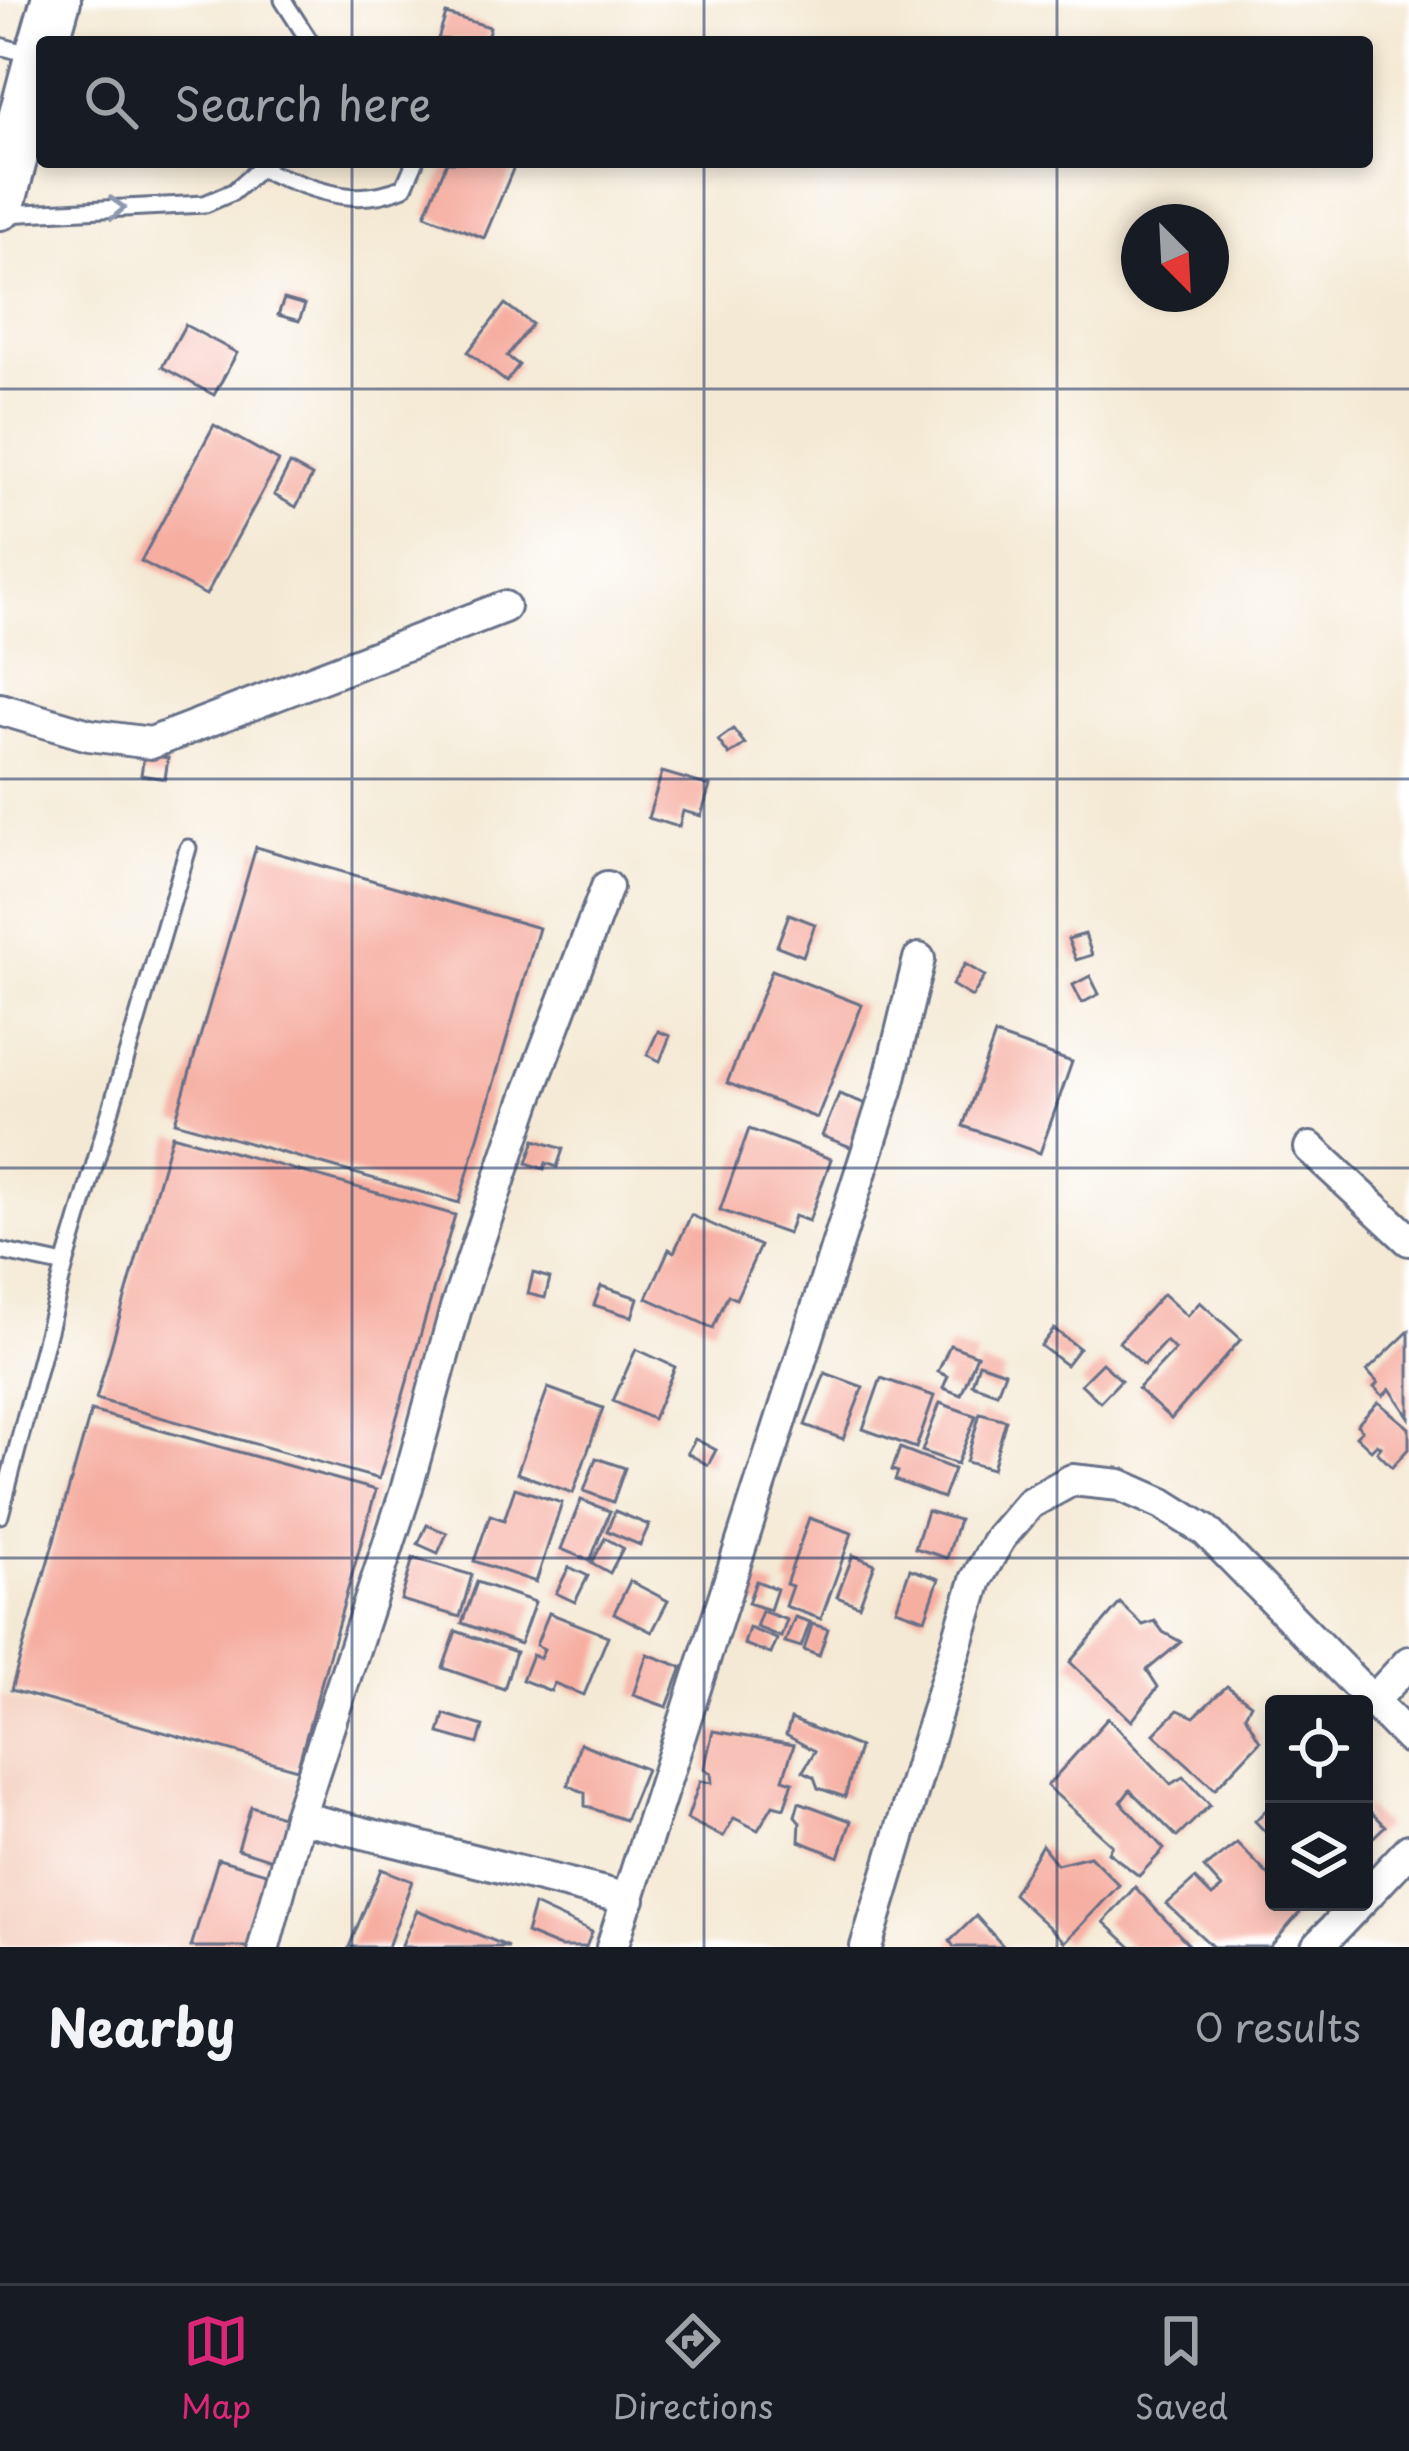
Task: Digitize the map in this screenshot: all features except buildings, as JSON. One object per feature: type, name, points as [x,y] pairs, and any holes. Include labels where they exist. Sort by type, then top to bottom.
[{"type":"highway","points":[[37,36],[56,0]]},
{"type":"highway","points":[[0,209],[31,48]]},
{"type":"street","points":[[0,709],[88,735],[151,743],[504,607]]},
{"type":"street","points":[[264,1947],[299,1817],[406,1491],[455,1308],[607,887]]},
{"type":"street","points":[[612,1947],[887,1090],[919,959]]},
{"type":"street","points":[[1310,1148],[1409,1240]]},
{"type":"street","points":[[866,1947],[976,1580],[1000,1538],[1030,1503],[1072,1480],[1120,1485],[1206,1531],[1365,1695]]},
{"type":"street","points":[[1373,1701],[1409,1662]]},
{"type":"street","points":[[1373,1703],[1409,1738]]},
{"type":"street","points":[[299,1817],[629,1899]]},
{"type":"street","points":[[1373,1888],[1409,1850]]},
{"type":"street","points":[[1317,1947],[1351,1911]]},
{"type":"lane","points":[[283,0],[312,36]]},
{"type":"lane","points":[[0,209],[205,204],[233,192],[262,168]]},
{"type":"lane","points":[[269,168],[353,200],[404,187],[412,168]]},
{"type":"lane","points":[[0,1515],[65,1265],[188,848]]},
{"type":"lane","points":[[0,1251],[65,1265]]},
{"type":"shaded area","points":[[0,1695],[303,1780],[257,1947],[0,1947]]}]
